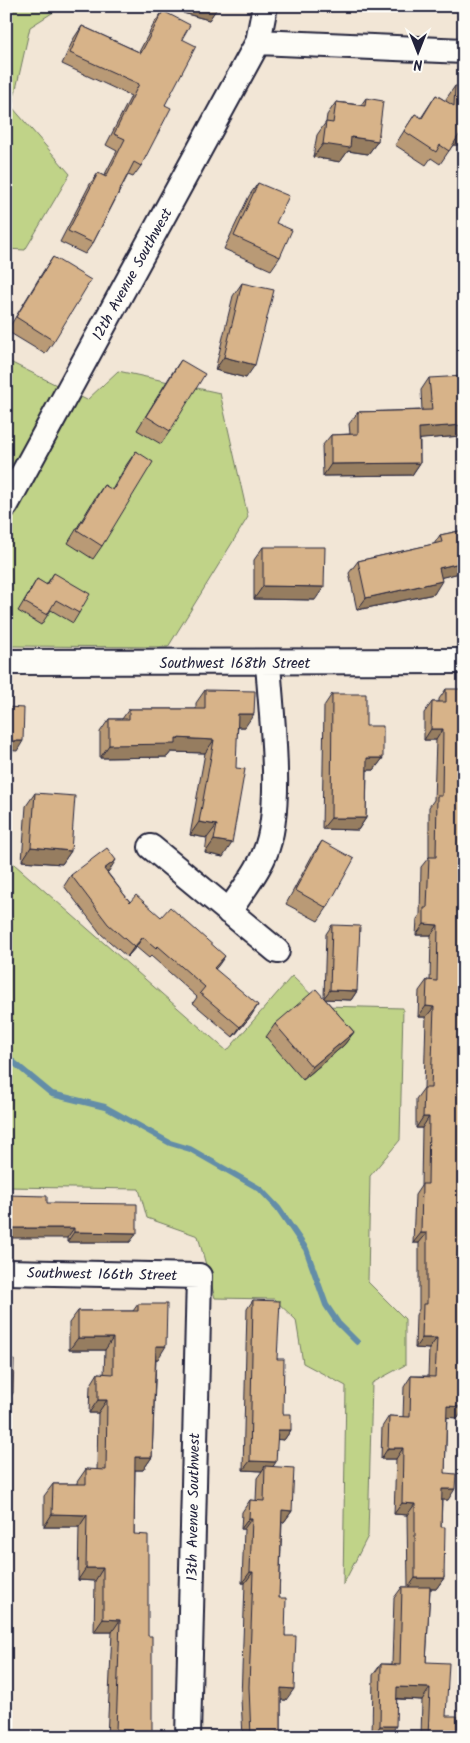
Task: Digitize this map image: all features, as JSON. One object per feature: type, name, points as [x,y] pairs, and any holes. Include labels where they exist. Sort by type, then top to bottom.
[{"type":"street","name":"12th Avenue Southwest","points":[[6,505],[258,42],[265,6]]},
{"type":"street","points":[[258,42],[464,51]]},
{"type":"street","name":"Southwest 168th Street","points":[[6,662],[464,662]]},
{"type":"street","points":[[228,912],[265,853],[272,820],[275,781],[268,663]]},
{"type":"street","points":[[151,847],[228,912],[277,950]]},
{"type":"street","name":"Southwest 166th Street","points":[[6,1272],[199,1276]]},
{"type":"street","name":"13th Avenue Southwest","points":[[188,1737],[199,1276]]},
{"type":"green space","points":[[6,6],[63,6],[30,27],[12,107],[70,174],[25,250],[6,249]]},
{"type":"green space","points":[[6,360],[87,400],[118,371],[220,393],[248,517],[168,647],[6,646]]},
{"type":"green space","points":[[6,857],[227,1051],[292,976],[323,1006],[403,1008],[400,1140],[370,1176],[368,1282],[405,1319],[405,1365],[372,1383],[368,1536],[343,1585],[346,1386],[303,1363],[296,1320],[274,1299],[215,1298],[198,1236],[147,1218],[139,1189],[6,1187]]},
{"type":"building","points":[[163,11],[190,25],[182,39],[196,46],[165,105],[171,108],[141,166],[134,162],[93,243],[68,231],[98,173],[106,177],[125,139],[114,134],[139,84],[70,53],[82,26],[141,53]]},
{"type":"building","points":[[455,86],[464,86],[464,132],[461,132],[449,151],[440,145],[436,152],[404,131],[415,114],[422,118],[436,95],[454,106]]},
{"type":"building","points":[[366,98],[383,101],[378,141],[351,137],[350,148],[323,144],[326,122],[333,123],[336,102],[365,106]]},
{"type":"building","points":[[258,183],[289,196],[276,223],[292,230],[280,257],[234,236]]},
{"type":"building","points":[[53,257],[91,280],[54,341],[16,317]]},
{"type":"building","points":[[242,283],[274,290],[255,365],[224,357]]},
{"type":"building","points":[[181,360],[205,374],[170,431],[146,416]]},
{"type":"building","points":[[464,376],[464,425],[419,428],[420,463],[331,464],[331,435],[358,434],[358,412],[432,410],[429,378]]},
{"type":"building","points":[[136,451],[153,462],[102,546],[77,530],[104,485],[113,490]]},
{"type":"building","points":[[464,530],[464,562],[439,568],[442,581],[366,598],[358,561],[442,542],[440,535]]},
{"type":"building","points":[[263,547],[325,547],[324,587],[263,586]]},
{"type":"building","points":[[54,573],[90,594],[79,613],[56,600],[47,615],[24,602],[37,579],[47,585]]},
{"type":"building","points":[[446,689],[464,689],[462,1245],[464,1245],[464,1407],[447,1406],[445,1473],[456,1474],[455,1489],[442,1489],[441,1527],[445,1527],[444,1578],[415,1578],[415,1504],[402,1503],[403,1448],[388,1448],[389,1416],[410,1417],[411,1376],[435,1377],[437,1338],[422,1338],[423,1304],[427,1304],[427,1233],[421,1233],[422,1184],[428,1184],[429,1117],[423,1117],[424,1088],[431,1088],[434,1007],[426,1006],[427,980],[437,981],[438,925],[424,924],[424,908],[427,908],[429,857],[436,857],[437,796],[442,796],[443,729],[431,729],[432,702],[446,702]]},
{"type":"building","points":[[205,690],[255,691],[254,714],[238,714],[236,768],[245,769],[232,843],[214,840],[217,825],[199,822],[214,740],[176,738],[176,744],[109,745],[109,719],[129,719],[129,709],[205,709]]},
{"type":"building","points":[[332,694],[366,694],[366,726],[383,726],[383,758],[367,758],[366,818],[331,818]]},
{"type":"building","points":[[6,707],[24,708],[23,741],[6,741]]},
{"type":"building","points":[[35,793],[75,796],[71,851],[31,847]]},
{"type":"building","points":[[322,841],[354,859],[327,908],[295,890]]},
{"type":"building","points":[[107,848],[116,860],[104,869],[130,902],[136,895],[161,917],[170,907],[225,956],[214,968],[258,1005],[240,1027],[200,993],[205,987],[158,946],[156,948],[143,937],[134,947],[108,924],[71,875]]},
{"type":"building","points":[[332,925],[360,926],[357,991],[330,990]]},
{"type":"building","points":[[316,989],[354,1032],[312,1067],[275,1024]]},
{"type":"building","points":[[6,1195],[47,1196],[47,1203],[137,1204],[137,1233],[74,1232],[74,1228],[6,1228]]},
{"type":"building","points":[[253,1300],[280,1301],[277,1359],[284,1359],[283,1414],[291,1414],[291,1430],[278,1430],[276,1462],[250,1461]]},
{"type":"building","points":[[6,1304],[7,1360],[14,1360],[13,1393],[6,1393]]},
{"type":"building","points":[[138,1304],[167,1304],[166,1346],[156,1346],[152,1457],[135,1457],[134,1534],[148,1535],[148,1636],[152,1636],[152,1731],[116,1730],[120,1620],[103,1619],[103,1568],[86,1568],[87,1515],[52,1514],[53,1484],[86,1484],[86,1469],[106,1470],[107,1400],[98,1400],[98,1373],[113,1374],[113,1338],[78,1338],[78,1311],[138,1311]]},
{"type":"building","points":[[265,1466],[294,1468],[292,1511],[282,1510],[279,1598],[286,1598],[285,1636],[296,1636],[294,1689],[281,1688],[281,1732],[276,1732],[276,1737],[251,1737],[249,1687],[253,1572],[250,1572],[252,1518],[249,1518],[250,1500],[264,1501]]},
{"type":"building","points":[[402,1587],[430,1587],[426,1662],[449,1663],[446,1716],[457,1716],[457,1737],[428,1737],[430,1688],[397,1687],[396,1726],[380,1726],[381,1664],[400,1665]]},
{"type":"waterway","points":[[6,1056],[52,1094],[105,1107],[170,1143],[190,1149],[260,1189],[278,1208],[306,1249],[326,1305],[338,1323],[357,1342]]}]
